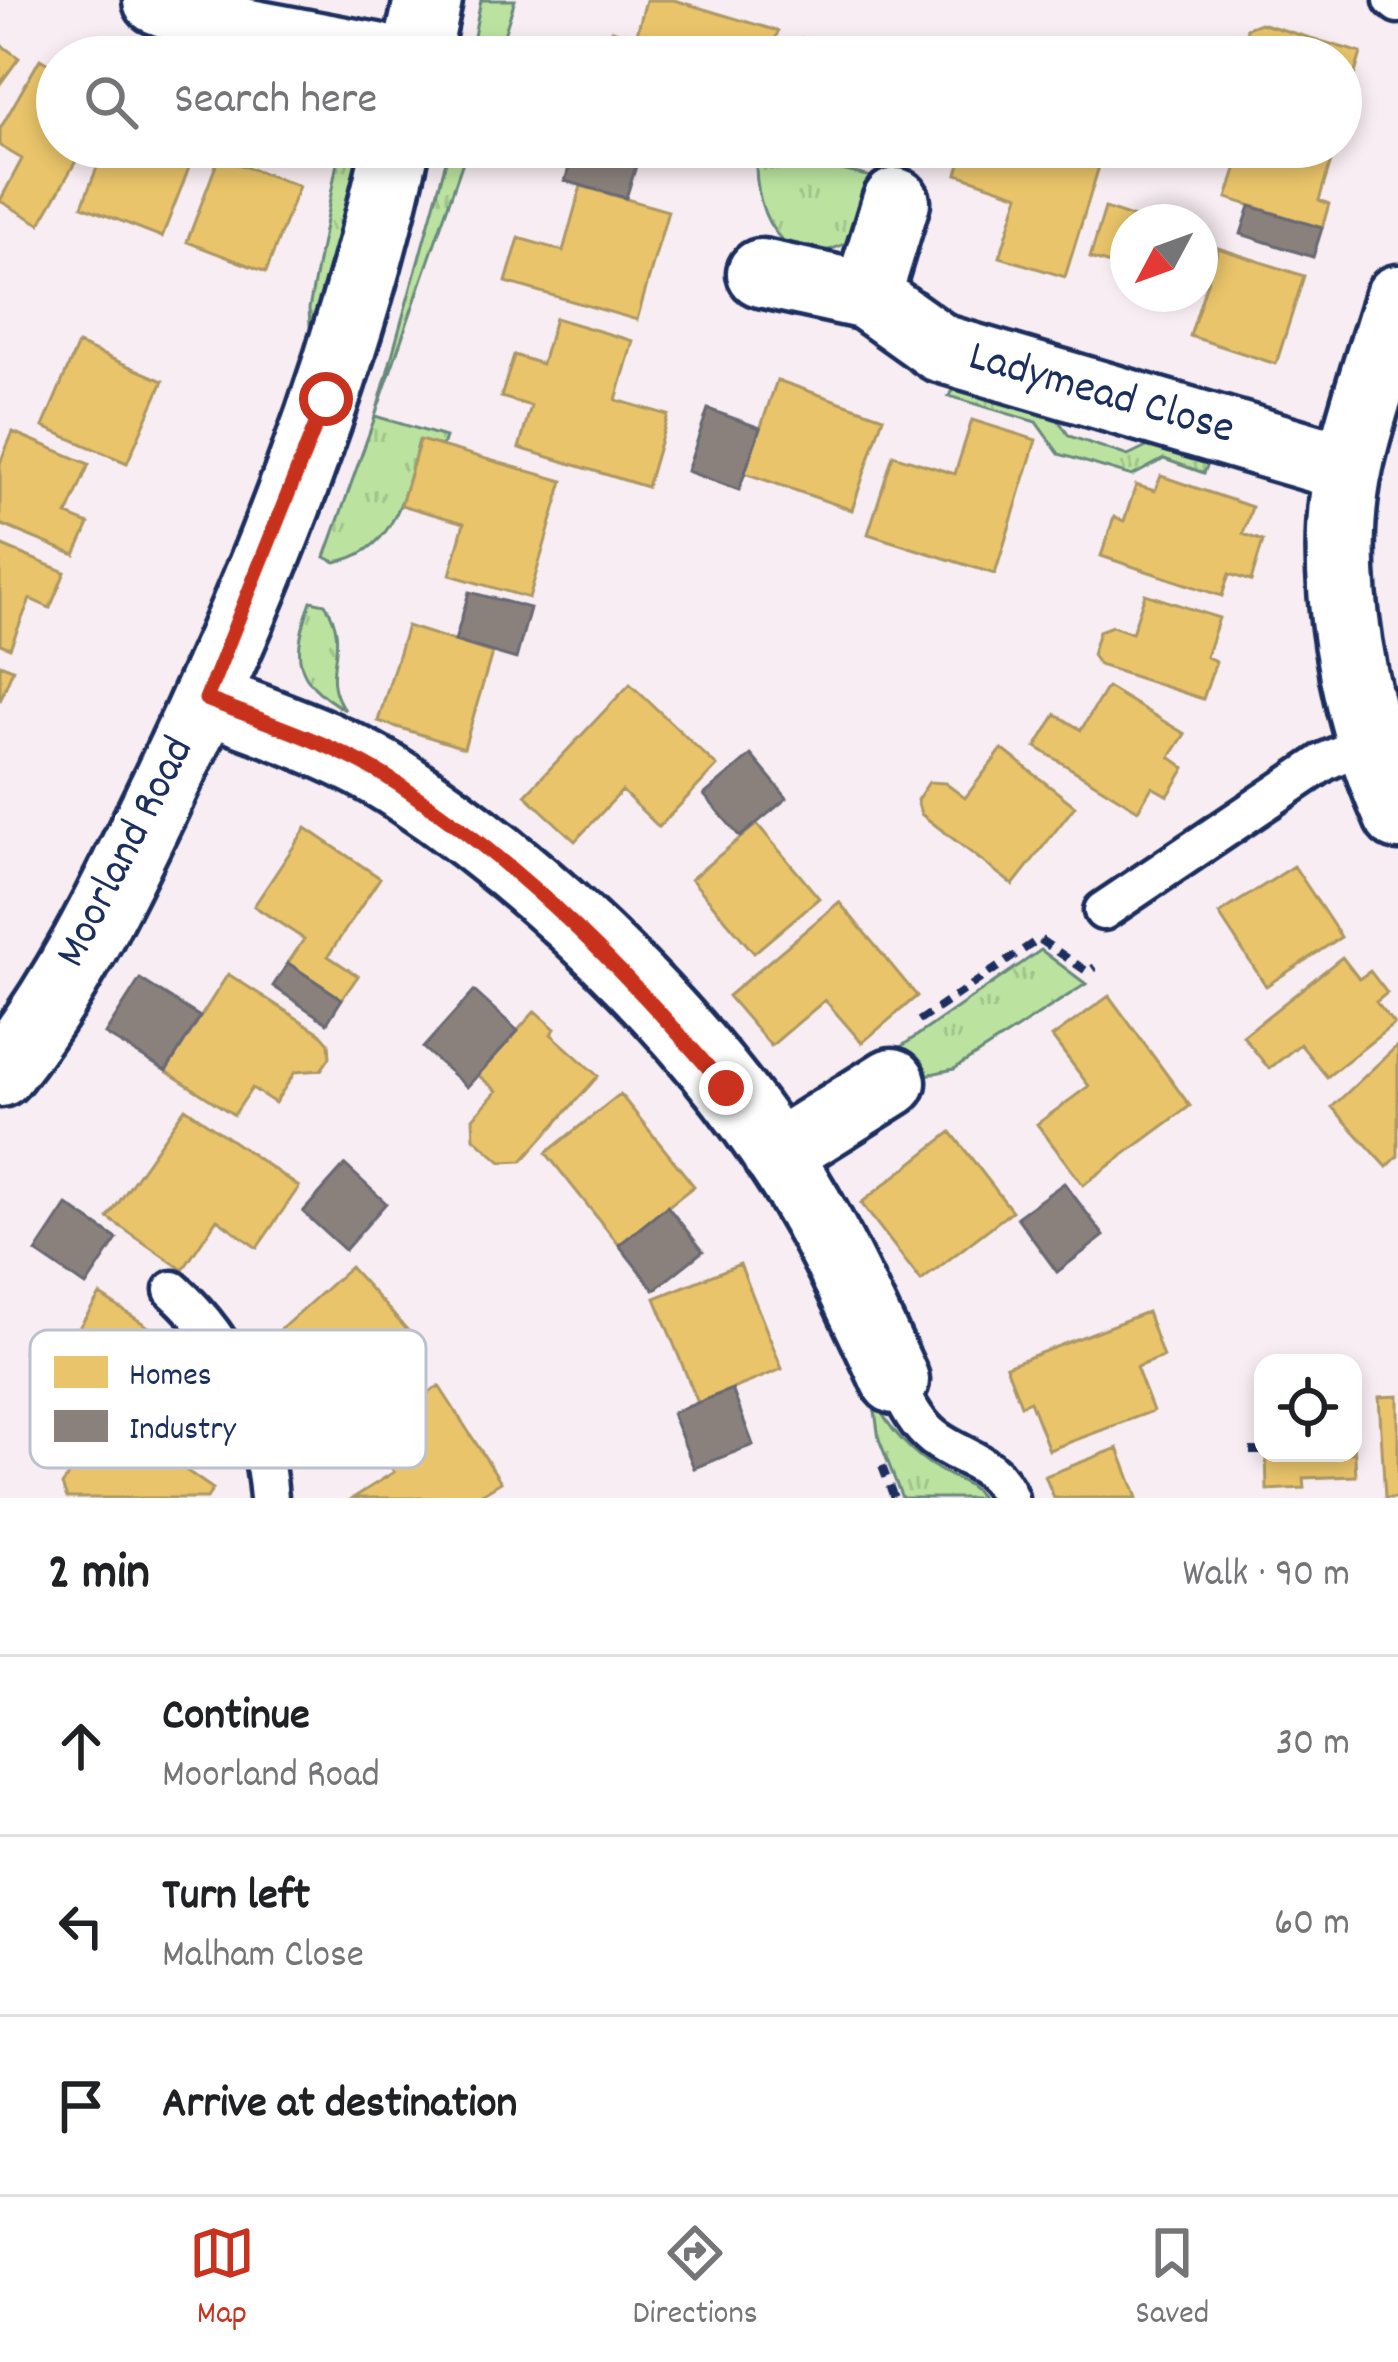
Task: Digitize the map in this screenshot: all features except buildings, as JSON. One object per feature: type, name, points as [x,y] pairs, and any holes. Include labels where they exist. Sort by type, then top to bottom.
[{"type":"street","points":[[157,0],[263,36]]},
{"type":"street","points":[[420,36],[428,0]]},
{"type":"street","name":"Moorland Road","points":[[0,1073],[51,1000],[128,862],[206,699],[326,399],[374,248],[391,168]]},
{"type":"street","points":[[867,296],[896,202]]},
{"type":"street","name":"Ladymead Close","points":[[761,273],[867,296],[940,348],[1348,468]]},
{"type":"street","points":[[1398,299],[1348,468],[1342,539],[1346,608],[1370,741],[1398,816]]},
{"type":"street","points":[[206,699],[311,739],[396,783],[489,852],[621,968],[776,1155],[818,1222],[895,1381]]},
{"type":"street","points":[[776,1155],[892,1082]]},
{"type":"lane","points":[[1102,911],[1324,762],[1370,741]]},
{"type":"lane","points":[[173,1290],[210,1330]]},
{"type":"lane","points":[[895,1381],[917,1422],[934,1438],[994,1471],[1009,1498]]},
{"type":"lane","points":[[265,1468],[269,1498]]},
{"type":"green space","points":[[481,0],[515,0],[504,36],[474,36]]},
{"type":"green space","points":[[336,168],[363,168],[312,359],[309,309]]},
{"type":"green space","points":[[444,168],[461,168],[376,412]]},
{"type":"green space","points":[[833,168],[876,178],[848,242],[824,251],[804,251],[787,244],[774,231],[765,213],[756,169]]},
{"type":"green space","points":[[960,382],[1049,406],[1069,436],[1128,456],[1159,441],[1210,459],[1204,473],[1164,459],[1132,476],[1059,454],[1036,422],[949,396]]},
{"type":"green space","points":[[375,416],[445,437],[442,446],[419,441],[402,499],[385,533],[356,556],[335,562],[325,557]]},
{"type":"green space","points":[[311,601],[325,604],[333,619],[334,683],[345,710],[315,688],[301,664],[301,637]]},
{"type":"green space","points":[[1041,950],[1086,984],[954,1069],[917,1077],[886,1057]]},
{"type":"green space","points":[[873,1397],[910,1448],[981,1498],[902,1498],[879,1439]]},
{"type":"route","points":[[326,399],[206,699],[311,739],[396,783],[489,852],[621,968],[726,1088]]}]
